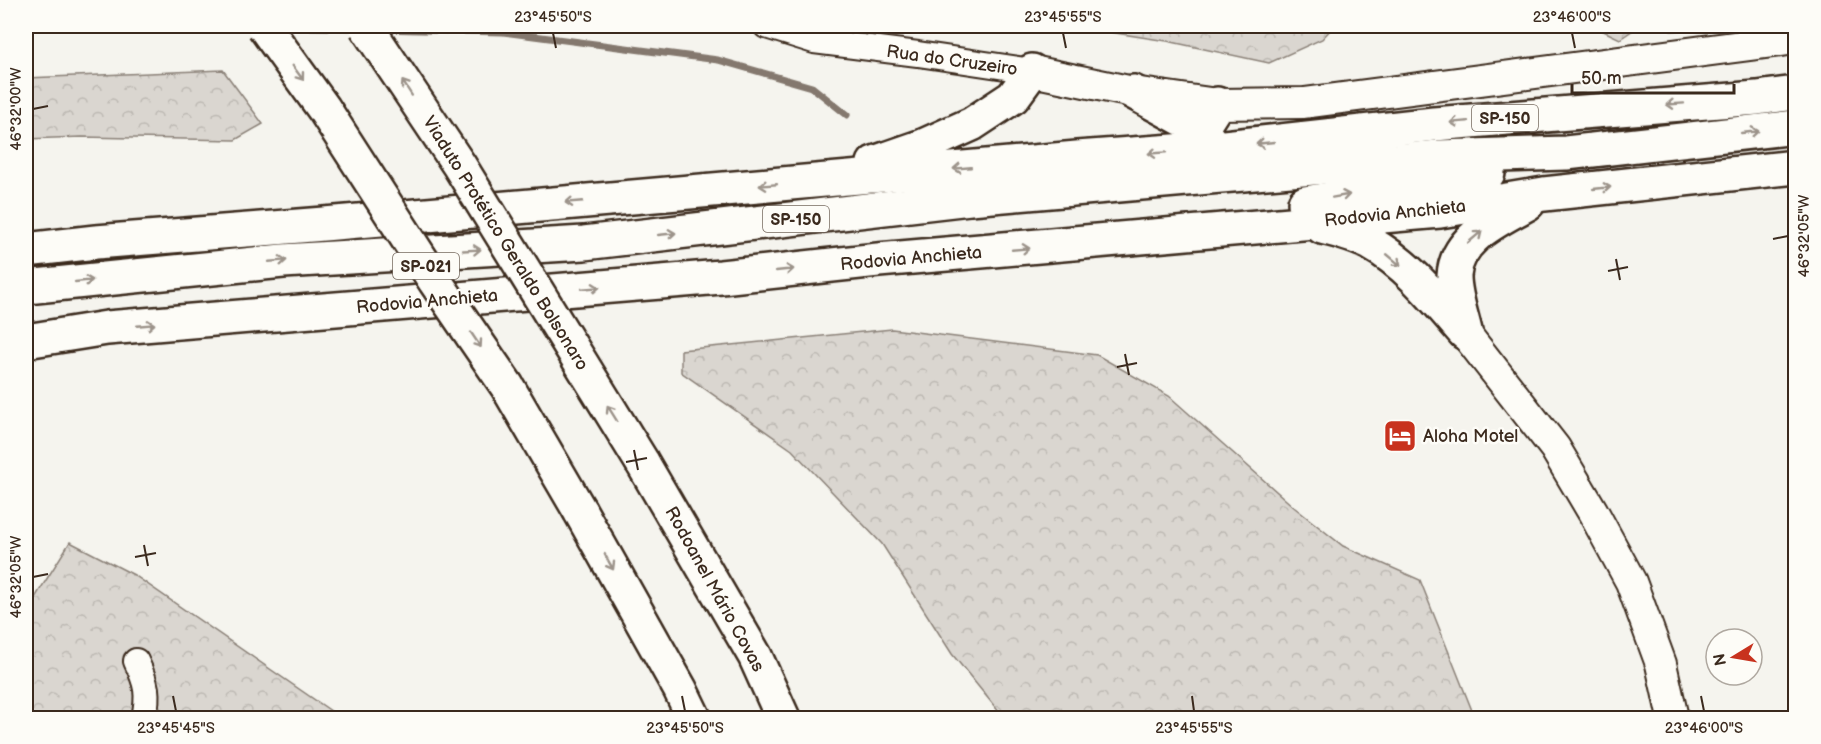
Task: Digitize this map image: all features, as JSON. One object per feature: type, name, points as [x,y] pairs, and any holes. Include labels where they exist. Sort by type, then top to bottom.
[{"type":"highway","name":"SP-021","points":[[264,26],[324,109],[435,281],[507,386],[580,511],[694,718]]},
{"type":"highway","name":"Viaduto Protético Geraldo Bolsonaro","points":[[366,26],[459,165],[642,462]]},
{"type":"highway","points":[[801,182],[881,162],[972,124],[1013,98],[1032,71]]},
{"type":"highway","points":[[1133,92],[1211,127]]},
{"type":"highway","name":"SP-150","points":[[26,250],[96,242],[801,182],[1211,127],[1434,124],[1796,93]]},
{"type":"highway","name":"SP-150","points":[[26,287],[283,261],[584,243],[970,198],[1438,157],[1566,153],[1796,127]]},
{"type":"highway","points":[[1182,234],[1205,224],[1263,210],[1521,168],[1566,153]]},
{"type":"highway","name":"Rodovia Anchieta","points":[[26,341],[107,328],[721,277],[878,260],[1440,211],[1544,194],[1796,167]]},
{"type":"highway","points":[[1465,333],[1454,275],[1462,252],[1472,238],[1544,194]]},
{"type":"highway","points":[[1302,222],[1343,232],[1369,242],[1386,253],[1408,272],[1465,333]]},
{"type":"highway","name":"Rodoanel Mário Covas","points":[[642,462],[755,656],[783,718]]},
{"type":"street","name":"Rua do Cruzeiro","points":[[766,26],[814,41],[1032,71]]},
{"type":"street","points":[[1211,127],[1304,103],[1796,39]]},
{"type":"street","points":[[1032,71],[1133,92]]},
{"type":"street","points":[[1465,333],[1554,448],[1593,512],[1631,582],[1661,664],[1673,718]]},
{"type":"street","points":[[136,661],[145,680],[148,699],[144,718]]},
{"type":"green space","points":[[1070,26],[1334,26],[1322,39],[1269,63],[1167,41]]},
{"type":"green space","points":[[1593,26],[1639,26],[1620,39]]},
{"type":"green space","points":[[1667,26],[1744,26],[1671,31]]},
{"type":"green space","points":[[223,70],[263,124],[235,140],[82,137],[26,139],[26,78]]},
{"type":"green space","points":[[892,329],[1097,355],[1169,396],[1295,508],[1343,546],[1420,580],[1475,718],[1004,718],[952,654],[882,544],[792,450],[681,372],[681,350]]},
{"type":"green space","points":[[70,542],[134,575],[341,718],[26,718],[26,612]]},
{"type":"waterway","points":[[277,26],[358,28]]},
{"type":"waterway","points":[[379,29],[503,32],[718,60],[812,87],[847,115]]},
{"type":"place","name":"Aloha Motel","points":[[1400,436]]}]
